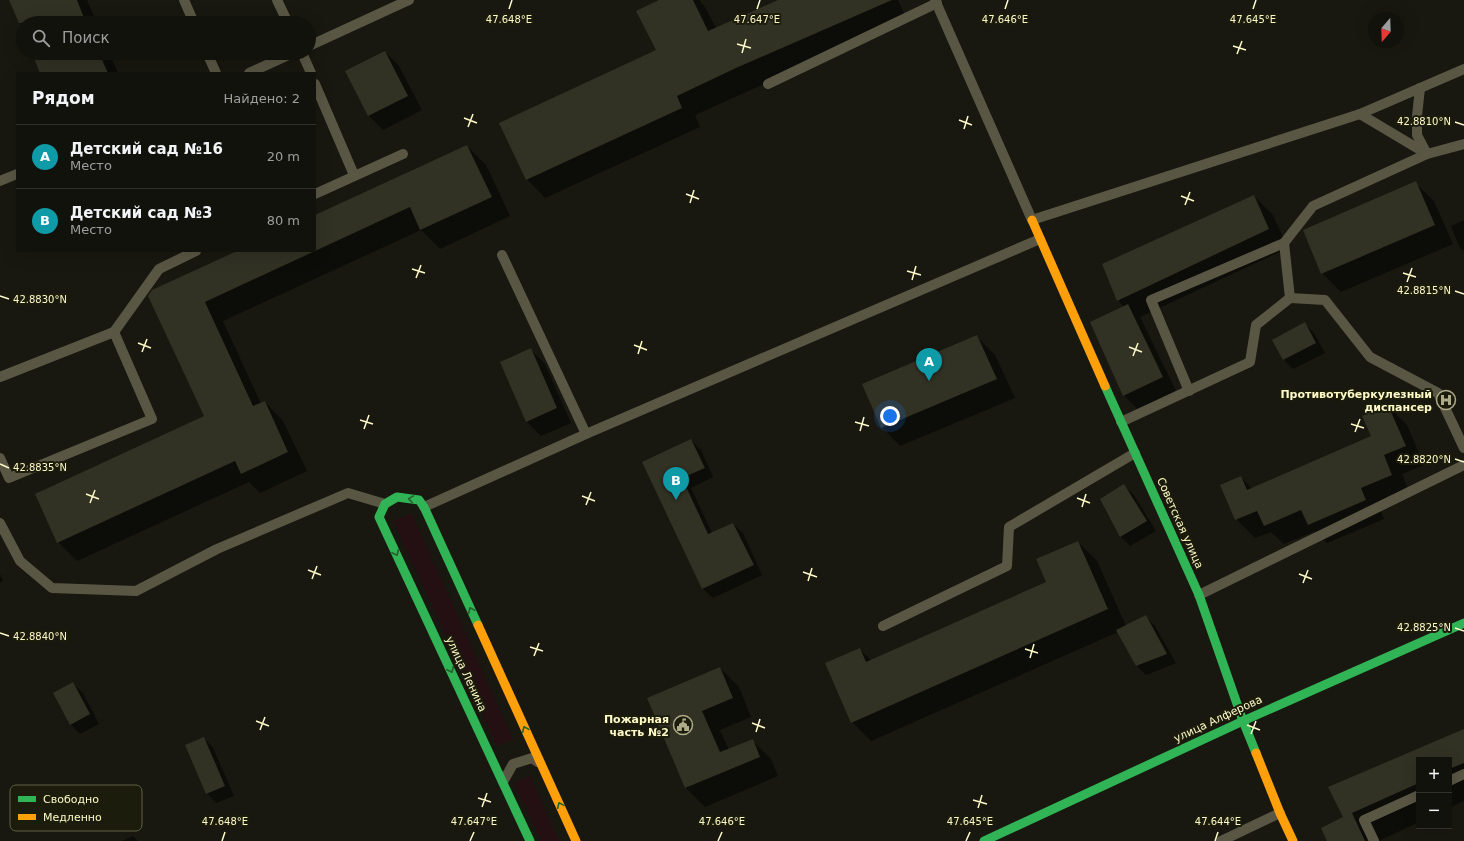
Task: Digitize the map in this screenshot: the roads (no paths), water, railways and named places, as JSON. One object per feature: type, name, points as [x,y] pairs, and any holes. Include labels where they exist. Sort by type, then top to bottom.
[{"type":"street","name":"Советская улица","points":[[1032,220],[1199,595],[1243,721],[1280,813],[1293,841]]},
{"type":"street","points":[[385,504],[397,497],[419,500],[424,507],[576,841]]},
{"type":"street","name":"улица Ленина","points":[[385,504],[379,517],[530,841]]},
{"type":"street","name":"улица Алферова","points":[[984,841],[1243,721],[1464,623]]},
{"type":"lane","points":[[184,0],[191,16]]},
{"type":"lane","points":[[277,0],[285,16]]},
{"type":"lane","points":[[316,43],[409,0]]},
{"type":"lane","points":[[768,84],[936,1],[1032,220],[1360,114],[1464,70]]},
{"type":"lane","points":[[210,60],[216,72]]},
{"type":"lane","points":[[251,72],[278,60]]},
{"type":"lane","points":[[305,60],[310,72]]},
{"type":"lane","points":[[316,86],[354,176]]},
{"type":"lane","points":[[1420,88],[1417,116],[1417,135],[1427,154]]},
{"type":"lane","points":[[1360,114],[1427,154]]},
{"type":"lane","points":[[1189,391],[1151,300],[1284,242],[1313,206],[1427,154],[1464,144]]},
{"type":"lane","points":[[316,194],[403,154]]},
{"type":"lane","points":[[0,181],[16,174]]},
{"type":"lane","points":[[424,507],[586,434],[1040,239]]},
{"type":"lane","points":[[1284,242],[1290,298]]},
{"type":"lane","points":[[0,377],[114,332],[159,269],[194,252]]},
{"type":"lane","points":[[502,255],[586,434]]},
{"type":"lane","points":[[1121,422],[1250,362],[1256,325],[1290,298],[1324,300],[1370,358],[1438,393],[1464,448]]},
{"type":"lane","points":[[0,458],[9,478],[152,419],[114,332]]},
{"type":"lane","points":[[883,626],[1007,566],[1009,527],[1135,453]]},
{"type":"lane","points":[[1199,595],[1464,465]]},
{"type":"lane","points":[[0,523],[20,561],[52,588],[136,592],[217,549],[348,493],[385,504]]},
{"type":"lane","points":[[503,782],[513,764],[532,758],[541,764]]},
{"type":"lane","points":[[1452,780],[1464,774]]},
{"type":"lane","points":[[1374,841],[1364,820],[1416,796]]},
{"type":"lane","points":[[1222,841],[1280,813]]},
{"type":"place","name":"Детский сад №16","points":[[929,381]]},
{"type":"place","name":"Противотуберкулезный диспансер","points":[[1446,400]]},
{"type":"place","name":"Детский сад №3","points":[[676,500]]},
{"type":"place","name":"Пожарная часть №2","points":[[683,725]]}]
